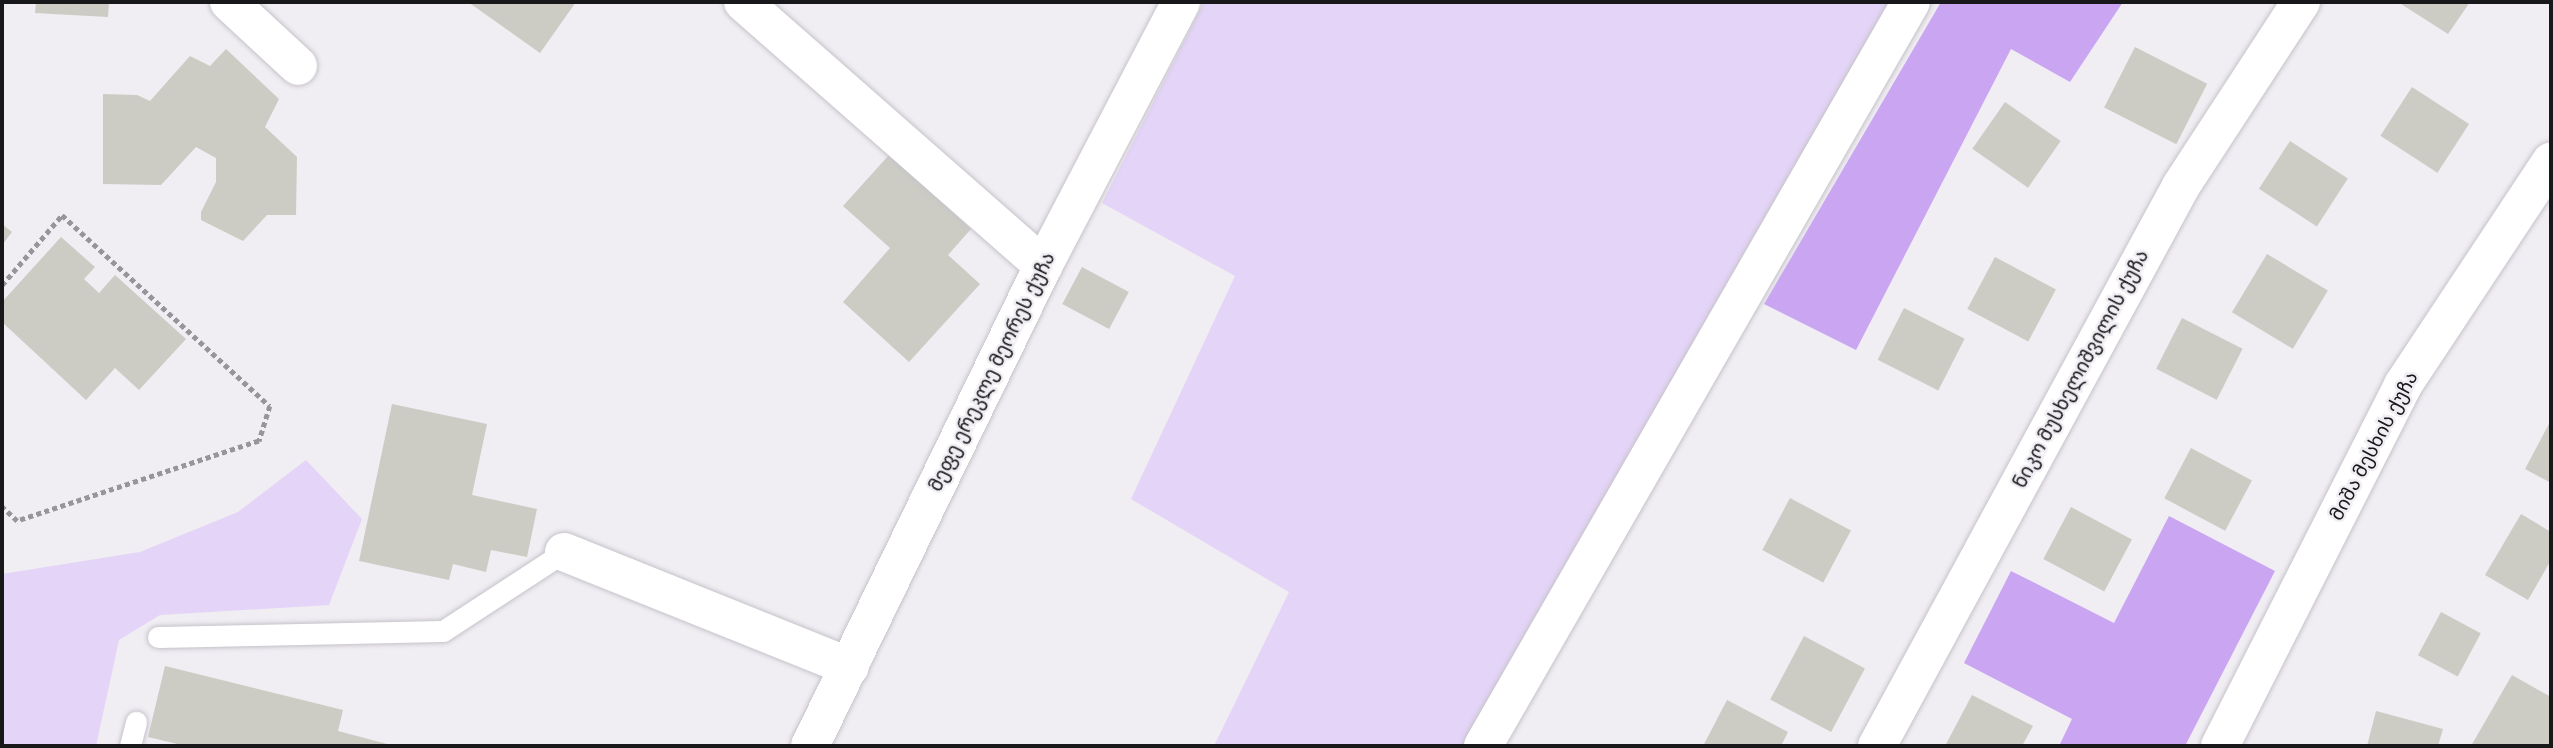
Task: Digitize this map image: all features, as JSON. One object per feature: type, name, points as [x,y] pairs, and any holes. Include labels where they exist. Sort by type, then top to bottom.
[{"type":"street","points":[[229,2],[299,66]]},
{"type":"street","points":[[744,2],[1043,266]]},
{"type":"street","name":"მეფე ერეკლე მეორეს ქუჩა","points":[[810,746],[1043,266],[1181,2]]},
{"type":"street","points":[[1483,746],[1910,2]]},
{"type":"street","name":"ნიკო მუსხელიშვილის ქუჩა","points":[[1877,746],[2181,186],[2301,2]]},
{"type":"street","name":"მიშა მესხის ქუჩა","points":[[2220,746],[2403,385],[2551,161]]},
{"type":"street","points":[[564,552],[850,667]]},
{"type":"lane","points":[[158,637],[443,631],[564,552]]},
{"type":"lane","points":[[130,746],[136,722]]},
{"type":"path","points":[[2,285],[62,215],[270,406],[259,441],[17,521],[2,508]]},
{"type":"shaded area","points":[[1204,2],[1894,2],[1474,746],[1214,746],[1289,592],[1131,499],[1235,276],[1102,203]]},
{"type":"shaded area","points":[[1941,2],[2123,2],[2070,82],[2011,49],[1856,350],[1764,304]]},
{"type":"shaded area","points":[[306,460],[362,519],[329,605],[160,615],[119,640],[96,746],[2,746],[2,574],[140,552],[238,512]]},
{"type":"shaded area","points":[[2169,516],[2275,571],[2185,746],[2059,746],[2072,719],[1964,663],[2011,571],[2114,623]]},
{"type":"building","points":[[36,2],[109,2],[108,17],[35,13]]},
{"type":"building","points":[[468,2],[576,2],[540,53]]},
{"type":"building","points":[[2398,2],[2470,2],[2448,34]]},
{"type":"building","points":[[2135,47],[2207,84],[2176,144],[2104,108]]},
{"type":"building","points":[[226,49],[279,99],[265,127],[297,157],[296,215],[267,215],[243,241],[201,220],[201,212],[216,182],[216,158],[196,147],[161,185],[103,184],[103,94],[137,95],[150,101],[190,56],[210,66]]},
{"type":"building","points":[[2412,87],[2469,124],[2437,173],[2380,136]]},
{"type":"building","points":[[2005,102],[2061,141],[2028,188],[1972,149]]},
{"type":"building","points":[[2290,141],[2348,179],[2317,226],[2259,189]]},
{"type":"building","points":[[889,155],[971,229],[948,255],[980,284],[909,362],[843,302],[890,248],[843,206]]},
{"type":"building","points":[[2,224],[12,232],[2,245]]},
{"type":"building","points":[[61,237],[95,267],[84,279],[99,293],[115,275],[186,339],[139,390],[115,368],[86,400],[2,322],[2,302]]},
{"type":"building","points":[[2267,254],[2328,291],[2293,349],[2232,312]]},
{"type":"building","points":[[1995,257],[2056,289],[2028,341],[1967,309]]},
{"type":"building","points":[[1082,267],[1129,292],[1109,329],[1062,304]]},
{"type":"building","points":[[1904,308],[1965,339],[1938,391],[1878,360]]},
{"type":"building","points":[[2182,318],[2243,349],[2217,400],[2156,369]]},
{"type":"building","points":[[392,404],[487,424],[472,495],[537,509],[527,557],[491,550],[486,572],[453,564],[449,580],[359,561]]},
{"type":"building","points":[[2551,420],[2551,483],[2525,469]]},
{"type":"building","points":[[2191,448],[2252,480],[2225,531],[2164,498]]},
{"type":"building","points":[[1790,498],[1851,530],[1823,582],[1762,550]]},
{"type":"building","points":[[2071,507],[2132,539],[2104,591],[2043,559]]},
{"type":"building","points":[[2521,514],[2551,532],[2551,560],[2528,600],[2485,575]]},
{"type":"building","points":[[2441,612],[2481,633],[2458,676],[2418,655]]},
{"type":"building","points":[[1804,636],[1865,668],[1831,732],[1770,700]]},
{"type":"building","points":[[165,666],[343,710],[338,731],[395,746],[186,746],[148,737]]},
{"type":"building","points":[[2512,675],[2551,697],[2551,746],[2471,746]]},
{"type":"building","points":[[1972,695],[2033,726],[2022,746],[1945,746]]},
{"type":"building","points":[[1727,700],[1788,732],[1781,746],[1703,746]]},
{"type":"building","points":[[2376,711],[2443,729],[2438,746],[2367,746]]}]
